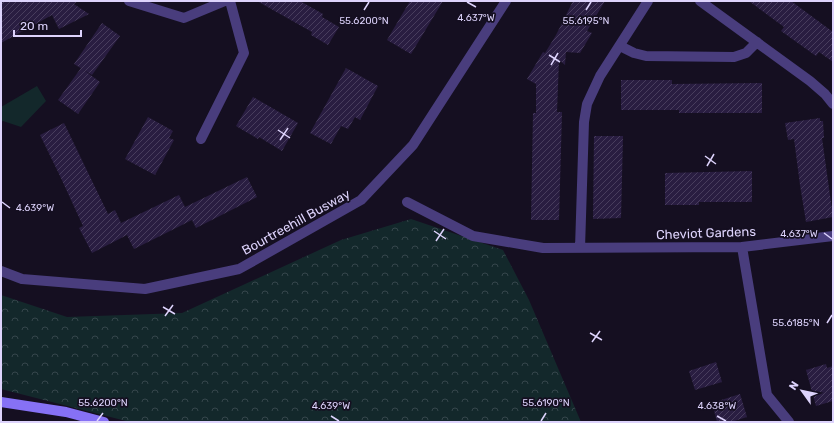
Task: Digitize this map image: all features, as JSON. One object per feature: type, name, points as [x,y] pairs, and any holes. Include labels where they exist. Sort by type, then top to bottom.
[{"type":"main road","points":[[1,402],[66,412],[104,422]]},
{"type":"street","points":[[129,1],[184,18],[225,1]]},
{"type":"street","points":[[201,139],[244,53],[230,1]]},
{"type":"street","name":"Bourtreehill Busway","points":[[1,271],[22,279],[145,289],[239,269],[361,200],[413,145],[506,1]]},
{"type":"street","points":[[580,248],[584,122],[587,104],[600,76],[648,1]]},
{"type":"street","points":[[700,1],[810,81],[825,94],[833,104]]},
{"type":"street","points":[[620,46],[634,53],[646,56],[734,57],[746,53],[756,42]]},
{"type":"street","name":"Cheviot Gardens","points":[[407,202],[473,236],[543,248],[742,247],[833,236]]},
{"type":"street","points":[[742,247],[767,395],[789,422]]},
{"type":"green space","points":[[37,86],[46,101],[21,127],[3,121],[1,122],[1,107]]},
{"type":"green space","points":[[411,219],[503,250],[529,300],[581,422],[130,422],[1,389],[1,295],[67,317],[182,313],[341,240]]},
{"type":"building","points":[[1,1],[78,1],[74,4],[89,14],[59,29],[52,15],[1,43]]},
{"type":"building","points":[[257,1],[300,1],[323,14],[322,17],[339,27],[328,45],[311,35],[312,32]]},
{"type":"building","points":[[410,1],[443,1],[411,54],[387,40]]},
{"type":"building","points":[[573,1],[605,1],[587,31],[592,33],[580,53],[566,52],[565,65],[559,60],[557,112],[562,112],[559,220],[531,220],[533,113],[536,113],[536,84],[527,79],[543,52],[545,53],[556,35]]},
{"type":"building","points":[[749,1],[791,1],[833,32],[833,62],[819,52],[816,56],[781,31],[784,27]]},
{"type":"building","points":[[102,23],[120,36],[92,75],[74,64]]},
{"type":"building","points":[[81,68],[100,82],[78,114],[58,100]]},
{"type":"building","points":[[346,68],[378,86],[360,120],[355,117],[348,129],[341,126],[331,144],[310,133]]},
{"type":"building","points":[[621,80],[672,80],[672,84],[762,83],[762,113],[679,113],[679,110],[621,110]]},
{"type":"building","points":[[253,97],[298,123],[282,151],[259,137],[258,139],[236,126]]},
{"type":"building","points":[[148,117],[173,131],[169,138],[174,140],[155,175],[125,159]]},
{"type":"building","points":[[820,118],[820,121],[823,121],[824,138],[822,138],[833,217],[806,222],[794,139],[788,140],[785,123]]},
{"type":"building","points":[[64,123],[108,214],[115,210],[121,223],[179,195],[185,207],[247,177],[257,197],[196,228],[192,220],[134,249],[127,235],[92,253],[79,228],[83,226],[40,135]]},
{"type":"building","points":[[594,136],[623,136],[621,218],[593,219]]},
{"type":"building","points":[[752,171],[752,202],[699,202],[699,205],[665,205],[665,173]]},
{"type":"building","points":[[716,362],[722,382],[695,390],[689,371]]},
{"type":"building","points":[[826,364],[827,368],[833,366],[833,401],[816,406],[806,370]]},
{"type":"building","points":[[740,394],[747,417],[731,422],[717,422],[712,403]]}]
